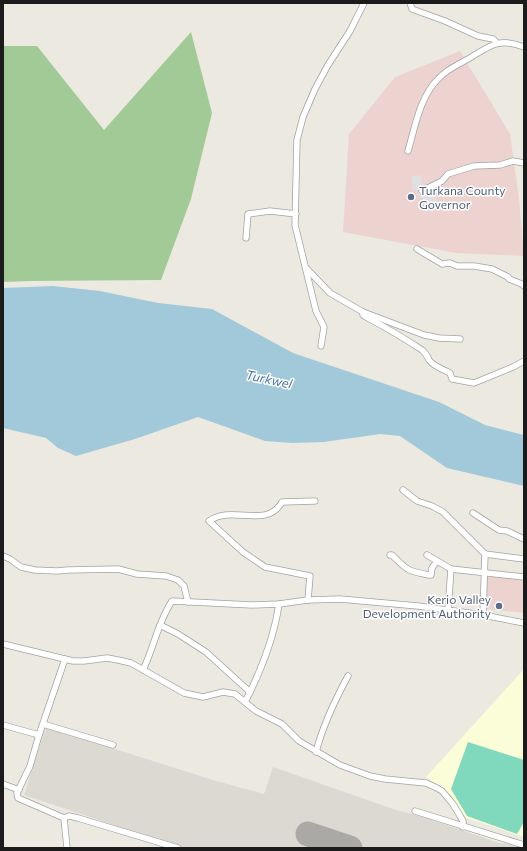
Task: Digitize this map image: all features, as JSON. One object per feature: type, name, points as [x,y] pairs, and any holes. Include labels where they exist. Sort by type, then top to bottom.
[{"type":"street","points":[[321,346],[324,327],[316,311],[295,225],[297,140],[302,117],[328,65],[350,31],[364,3]]},
{"type":"street","points":[[410,3],[412,9],[445,21],[478,36],[493,39],[496,43]]},
{"type":"street","points":[[408,151],[421,107],[439,78],[488,46],[496,43],[513,44],[524,47]]},
{"type":"street","points":[[422,191],[442,181],[448,174],[469,167],[500,165],[513,161],[524,163]]},
{"type":"street","points":[[246,238],[248,214],[270,211],[296,214]]},
{"type":"street","points":[[417,249],[442,264],[492,269],[524,286]]},
{"type":"street","points":[[306,268],[330,293],[363,312],[424,335],[439,338],[460,339]]},
{"type":"street","points":[[363,312],[363,315],[366,317],[392,332],[403,336],[412,345],[424,352],[434,365],[450,373],[452,379],[474,383],[524,361]]},
{"type":"street","points":[[403,490],[417,501],[432,506],[443,512],[485,554],[524,559]]},
{"type":"street","points":[[308,600],[310,576],[265,567],[243,552],[209,521],[220,515],[233,514],[259,516],[269,514],[276,510],[282,502],[315,501]]},
{"type":"street","points":[[473,513],[499,530],[524,539]]},
{"type":"street","points":[[483,615],[485,554]]},
{"type":"street","points":[[390,555],[392,555],[401,566],[408,571],[428,576],[431,575],[432,568],[437,561]]},
{"type":"street","points":[[427,555],[451,569],[524,577]]},
{"type":"street","points":[[3,556],[21,567],[35,570],[57,571],[118,569],[137,574],[166,576],[178,580],[184,586],[188,602]]},
{"type":"street","points":[[448,610],[451,569]]},
{"type":"street","points":[[143,670],[160,625],[172,601],[252,605],[340,599],[382,602],[448,610],[524,623]]},
{"type":"street","points":[[245,702],[262,665],[274,631],[279,604]]},
{"type":"street","points":[[160,625],[178,634],[206,652],[250,692]]},
{"type":"street","points":[[3,644],[65,659],[84,661],[107,658],[131,663],[184,693],[203,697],[223,692],[231,692],[238,695],[256,710],[282,724],[299,741],[316,752],[348,768],[370,776],[426,783],[437,788],[442,791],[453,804],[463,821],[463,827]]},
{"type":"street","points":[[65,659],[30,766],[17,793],[18,798],[64,818],[69,816],[78,818],[178,848]]},
{"type":"street","points":[[316,752],[322,731],[332,707],[348,676]]},
{"type":"street","points":[[43,724],[113,746]]},
{"type":"street","points":[[3,726],[39,735]]},
{"type":"street","points":[[3,784],[19,790]]},
{"type":"street","points":[[415,811],[524,845]]},
{"type":"street","points":[[64,818],[68,848]]},
{"type":"shaded area","points":[[191,32],[212,113],[191,199],[161,280],[3,282],[3,46],[37,46],[104,130]]},
{"type":"shaded area","points":[[460,51],[510,134],[519,199],[524,256],[456,253],[343,232],[349,134],[395,77]]},
{"type":"shaded area","points":[[421,175],[422,184],[419,186],[424,193],[428,195],[429,193],[437,197],[433,206],[423,202],[424,199],[420,197],[415,189],[412,189],[412,176]]},
{"type":"shaded area","points":[[486,574],[524,578],[524,613],[485,609]]},
{"type":"shaded area","points":[[524,669],[524,837],[466,818],[450,794],[426,777]]},
{"type":"shaded area","points":[[46,727],[216,781],[264,794],[273,767],[393,809],[426,818],[499,843],[521,845],[524,846],[524,848],[187,848],[24,795]]},
{"type":"green space","points":[[468,742],[524,760],[524,822],[517,834],[467,816],[451,789]]},
{"type":"water","name":"Turkwel","points":[[53,286],[100,291],[158,303],[212,309],[293,353],[439,402],[485,425],[524,435],[524,486],[447,468],[400,436],[380,434],[324,442],[292,443],[265,441],[198,417],[135,439],[76,456],[58,448],[46,438],[3,428],[3,288]]},
{"type":"runway","points":[[308,834],[350,848]]},
{"type":"place","name":"Turkana County Governor","points":[[411,197]]},
{"type":"place","name":"Kerio Valley Development Authority","points":[[499,606]]}]
